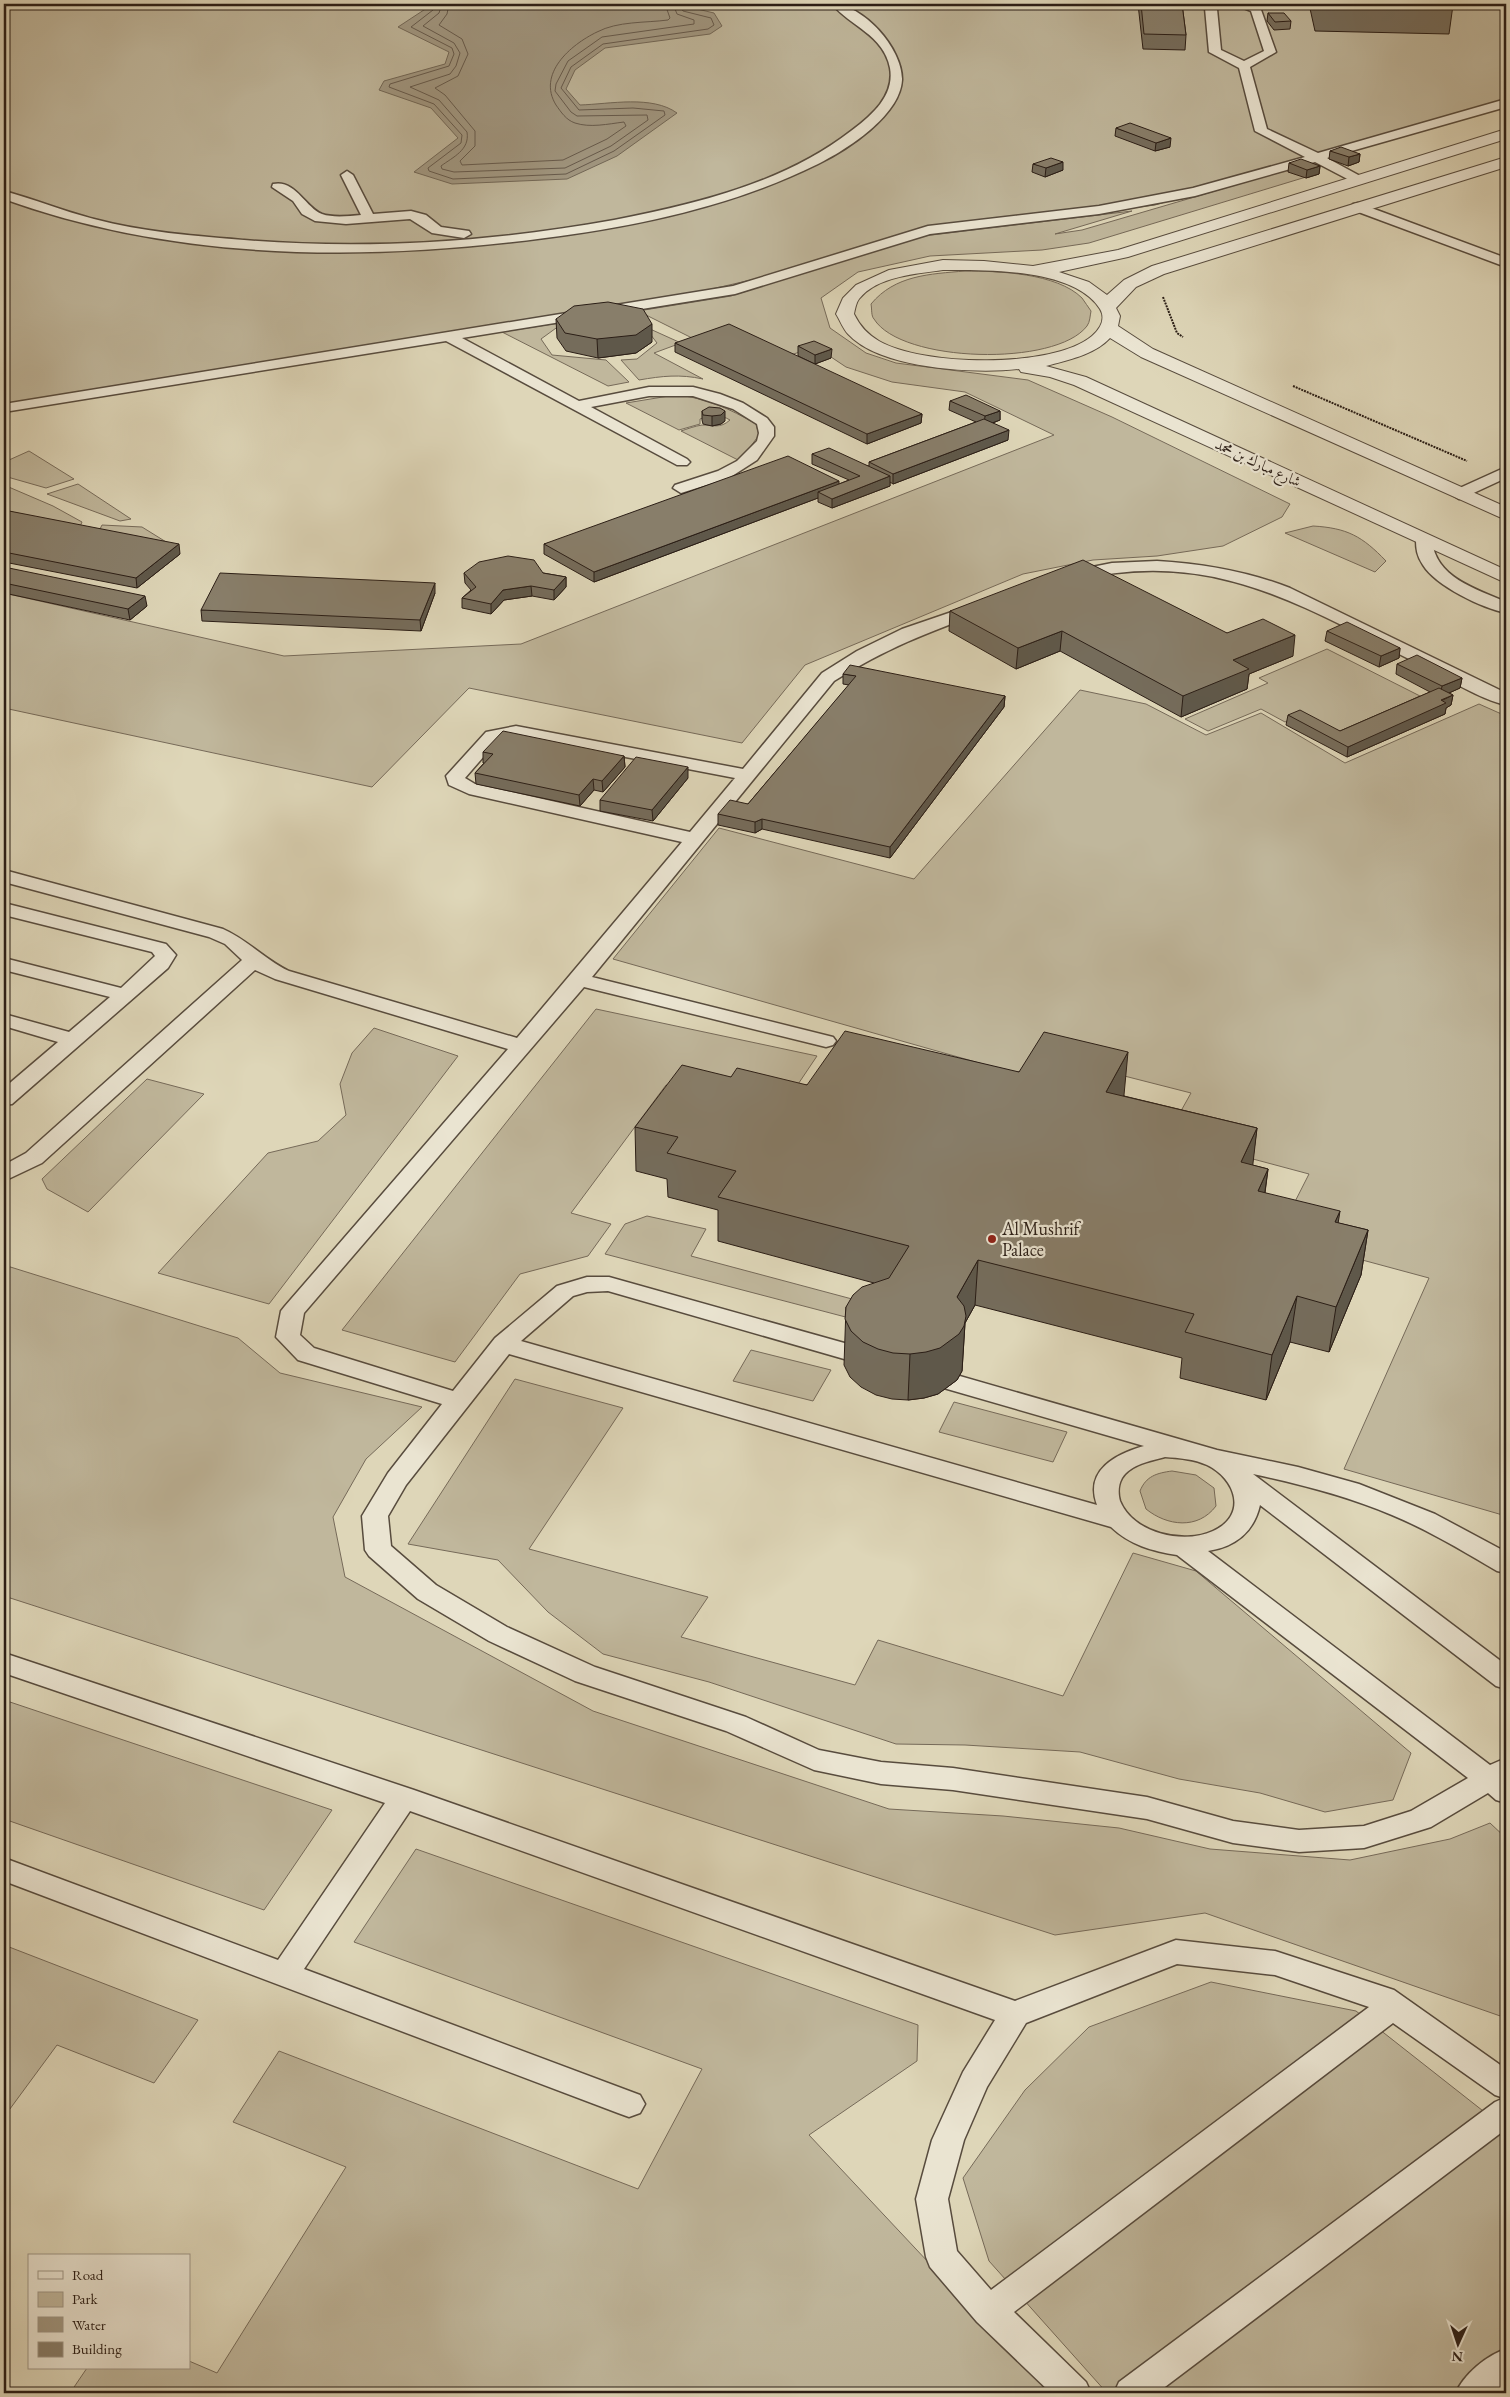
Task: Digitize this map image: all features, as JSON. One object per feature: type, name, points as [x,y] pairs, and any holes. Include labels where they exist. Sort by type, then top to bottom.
[{"type":"street","points":[[1029,269],[1066,266],[1122,254],[1506,134]]},
{"type":"street","points":[[1108,306],[1118,291],[1134,279],[1158,270],[1506,162]]},
{"type":"street","points":[[986,264],[1029,269],[1064,278],[1091,291],[1108,306],[1111,317],[1109,328],[1096,341],[1074,353],[1042,361],[1005,366],[958,365],[914,358],[878,346],[855,331],[845,314],[851,297],[871,282],[903,272],[943,266],[986,264]]},
{"type":"street","points":[[1109,328],[1147,353],[1506,514]]},
{"type":"street","name":"شارع مبارك بن محمد","points":[[1005,366],[1053,372],[1080,381],[1506,577]]},
{"type":"lane","points":[[4,194],[37,206],[96,222],[205,240],[280,246],[358,248],[486,241],[613,223],[728,196],[790,173],[815,161],[856,136],[882,113],[891,101],[897,77],[892,54],[877,32],[866,22],[837,4]]},
{"type":"lane","points":[[1217,4],[1211,8],[1215,52],[1244,66],[1262,131],[1318,158],[1357,180]]},
{"type":"lane","points":[[1240,4],[1256,9],[1270,52],[1244,66]]},
{"type":"lane","points":[[4,408],[735,290],[928,230],[1099,210],[1195,192],[1506,103]]},
{"type":"lane","points":[[346,175],[369,218]]},
{"type":"lane","points":[[278,187],[298,198],[306,211],[320,218],[346,220],[417,216],[437,230],[478,236],[486,241]]},
{"type":"lane","points":[[1358,207],[1506,263]]},
{"type":"lane","points":[[447,336],[682,462]]},
{"type":"lane","points":[[576,406],[649,390],[678,389],[716,396],[762,421],[766,427],[766,439],[744,464],[722,476],[681,488]]},
{"type":"lane","points":[[1459,494],[1503,474]]},
{"type":"lane","points":[[1424,539],[1425,558],[1442,576],[1506,608]]},
{"type":"lane","points":[[1053,583],[1090,570],[1128,565],[1202,570],[1242,577],[1287,593],[1506,700]]},
{"type":"lane","points":[[456,1400],[306,1354],[288,1337],[293,1311],[579,980],[828,677],[863,655],[908,632],[999,601]]},
{"type":"lane","points":[[695,839],[469,788],[456,781],[455,776],[492,736],[516,731],[748,775]]},
{"type":"lane","points":[[4,876],[216,933],[232,940],[266,968],[282,975],[521,1046]]},
{"type":"lane","points":[[4,910],[164,951],[165,960],[73,1040],[8,1090]]},
{"type":"lane","points":[[4,1174],[34,1158],[254,960]]},
{"type":"lane","points":[[4,964],[125,995]]},
{"type":"lane","points":[[579,980],[826,1041]]},
{"type":"lane","points":[[4,1020],[73,1040]]},
{"type":"lane","points":[[1185,1547],[1501,1780],[1421,1819],[1364,1837],[1299,1841],[1234,1832],[1147,1808],[1036,1790],[881,1773],[814,1759],[736,1724],[585,1674],[498,1634],[427,1592],[378,1550],[374,1516],[397,1479],[456,1400],[504,1344],[565,1291],[589,1283],[609,1284],[1198,1453],[1318,1480],[1372,1498],[1425,1520],[1506,1564]]},
{"type":"lane","points":[[504,1344],[1115,1519]]},
{"type":"lane","points":[[1238,1476],[1246,1489],[1249,1503],[1245,1517],[1241,1523],[1223,1538],[1206,1544],[1185,1547],[1145,1540],[1128,1530],[1115,1519],[1106,1503],[1105,1487],[1111,1472],[1124,1460],[1143,1451],[1165,1448],[1198,1453],[1224,1464],[1506,1679]]},
{"type":"lane","points":[[4,1663],[404,1798],[1015,2014]]},
{"type":"lane","points":[[285,1974],[404,1798]]},
{"type":"lane","points":[[4,1869],[629,2104]]},
{"type":"lane","points":[[1074,2393],[990,2311],[942,2257],[932,2199],[948,2140],[974,2081],[1015,2014],[1176,1952],[1276,1963],[1383,1999],[1506,2086]]},
{"type":"lane","points":[[990,2311],[1393,2006]]},
{"type":"lane","points":[[1131,2393],[1506,2111]]},
{"type":"lane","points":[[1473,2393],[1506,2364]]},
{"type":"path","points":[[1158,270],[1160,290],[1173,325],[1177,333],[1185,338]]},
{"type":"path","points":[[1284,382],[1503,474]]},
{"type":"green space","points":[[4,4],[1506,4],[1506,102],[1155,205],[906,237],[816,265],[690,294],[4,404]]},
{"type":"green space","points":[[1290,169],[1306,177],[1089,243],[1042,250],[930,256],[858,272],[821,298],[830,328],[866,353],[896,363],[1028,380],[1112,417],[1290,504],[1282,517],[1223,546],[1157,556],[1093,560],[1023,574],[805,665],[742,743],[469,688],[372,787],[4,708],[4,593],[284,656],[521,644],[1054,435],[965,392],[892,382],[846,367],[816,347],[787,356],[694,339],[638,311],[731,296],[915,237],[1132,211],[1055,234],[1082,230]]},
{"type":"green space","points":[[965,271],[1026,275],[1058,283],[1082,298],[1091,311],[1089,323],[1070,339],[1044,348],[1013,353],[979,354],[945,351],[914,344],[890,334],[873,318],[871,304],[880,294],[891,287],[926,275]]},
{"type":"green space","points":[[617,314],[643,326],[563,323],[541,339],[552,355],[606,360],[629,382],[608,386],[502,332]]},
{"type":"green space","points":[[644,326],[681,343],[654,353],[703,379],[671,376],[639,380],[621,360],[637,359],[657,343]]},
{"type":"green space","points":[[675,395],[697,398],[737,413],[756,424],[759,435],[740,461],[681,431],[702,425],[720,426],[730,420],[719,416],[708,417],[700,419],[700,424],[679,430],[626,403]]},
{"type":"green space","points":[[29,451],[74,479],[46,488],[4,476],[9,460]]},
{"type":"green space","points":[[78,484],[131,519],[120,521],[47,494]]},
{"type":"green space","points":[[4,485],[53,506],[82,522],[79,529],[4,513]]},
{"type":"green space","points":[[102,525],[142,527],[171,545],[98,533]]},
{"type":"green space","points":[[1313,526],[1345,531],[1361,539],[1386,561],[1375,572],[1285,533]]},
{"type":"green space","points":[[1327,649],[1420,696],[1335,734],[1300,716],[1285,722],[1261,709],[1208,731],[1185,719],[1268,683],[1259,678]]},
{"type":"green space","points":[[1080,690],[1146,704],[1206,735],[1261,713],[1345,763],[1479,704],[1506,716],[1506,1516],[1344,1469],[1429,1278],[1277,1237],[1309,1174],[1167,1136],[1191,1093],[1046,1056],[1032,1078],[613,959],[719,828],[914,879]]},
{"type":"green space","points":[[596,1009],[817,1056],[782,1108],[666,1085],[571,1213],[611,1224],[588,1256],[520,1274],[455,1362],[342,1330]]},
{"type":"green space","points":[[374,1028],[458,1056],[269,1304],[158,1273],[268,1153],[318,1141],[346,1115],[340,1084],[352,1053]]},
{"type":"green space","points":[[147,1079],[204,1094],[88,1212],[47,1189],[42,1179]]},
{"type":"green space","points":[[647,1216],[706,1229],[691,1256],[867,1303],[857,1320],[605,1254],[625,1224]]},
{"type":"green space","points":[[4,1265],[238,1338],[280,1373],[422,1407],[366,1459],[333,1517],[345,1577],[593,1711],[889,1809],[1003,1816],[1119,1828],[1210,1849],[1350,1860],[1450,1839],[1490,1823],[1506,1838],[1506,2018],[1205,1913],[1055,1935],[4,1596]]},
{"type":"green space","points":[[751,1350],[831,1370],[813,1401],[733,1381]]},
{"type":"green space","points":[[515,1379],[623,1408],[529,1549],[708,1597],[681,1637],[855,1685],[878,1640],[1063,1696],[1133,1553],[1196,1571],[1411,1753],[1393,1800],[1325,1812],[1260,1793],[1179,1779],[1080,1752],[965,1745],[896,1744],[709,1682],[603,1654],[548,1612],[498,1560],[408,1544]]},
{"type":"green space","points":[[954,1402],[1067,1432],[1053,1462],[939,1432]]},
{"type":"green space","points":[[1172,1471],[1196,1475],[1214,1488],[1216,1506],[1209,1514],[1191,1522],[1182,1523],[1163,1519],[1146,1509],[1140,1491],[1142,1486],[1153,1476]]},
{"type":"green space","points":[[4,1700],[332,1810],[264,1910],[4,1819]]},
{"type":"green space","points":[[416,1849],[918,2025],[917,2061],[809,2135],[1051,2393],[70,2393],[86,2370],[190,2370],[190,2361],[217,2373],[346,2167],[233,2122],[279,2051],[638,2189],[702,2069],[354,1942]]},
{"type":"green space","points":[[4,1945],[198,2020],[154,2083],[57,2045],[4,2117]]},
{"type":"green space","points":[[1211,1982],[1356,2011],[1506,2129],[1506,2393],[1107,2393],[989,2261],[963,2178],[1025,2090],[1089,2027]]},
{"type":"water","points":[[433,4],[676,4],[714,13],[722,26],[710,34],[605,48],[575,70],[566,89],[580,105],[643,102],[667,107],[677,113],[617,156],[567,179],[452,184],[414,172],[458,138],[431,108],[379,90],[384,81],[445,64],[449,52],[398,27]]},
{"type":"building","points":[[1141,4],[1182,4],[1186,35],[1144,34]]},
{"type":"building","points":[[1397,4],[1453,4],[1453,5]]},
{"type":"building","points":[[1268,13],[1284,13],[1291,21],[1275,22]]},
{"type":"building","points":[[1130,123],[1171,138],[1156,143],[1116,128]]},
{"type":"building","points":[[1341,147],[1360,154],[1349,157],[1330,151]]},
{"type":"building","points":[[1051,158],[1063,162],[1046,168],[1033,164]]},
{"type":"building","points":[[1301,159],[1320,166],[1307,170],[1289,163]]},
{"type":"building","points":[[608,302],[643,309],[652,324],[636,335],[597,339],[565,333],[556,319],[574,306]]},
{"type":"building","points":[[729,324],[922,414],[867,434],[675,343]]},
{"type":"building","points":[[814,341],[832,349],[815,355],[798,346]]},
{"type":"building","points":[[966,395],[1000,411],[985,416],[950,401]]},
{"type":"building","points":[[709,407],[720,408],[725,411],[721,415],[703,415],[702,411]]},
{"type":"building","points":[[984,419],[1009,430],[893,474],[869,462]]},
{"type":"building","points":[[829,448],[890,476],[832,499],[818,492],[860,476],[812,454]]},
{"type":"building","points":[[788,456],[839,481],[594,572],[544,544]]},
{"type":"building","points":[[4,510],[179,544],[136,578],[4,552]]},
{"type":"building","points":[[508,556],[534,560],[543,573],[566,577],[554,590],[531,586],[503,590],[491,604],[462,598],[476,587],[464,573],[479,562]]},
{"type":"building","points":[[1083,560],[1227,633],[1263,619],[1295,635],[1233,660],[1249,669],[1183,696],[1062,631],[1018,648],[950,611]]},
{"type":"building","points":[[4,567],[145,596],[128,609],[4,583]]},
{"type":"building","points":[[220,573],[435,583],[420,620],[201,610]]},
{"type":"building","points":[[1347,622],[1400,648],[1381,656],[1327,631]]},
{"type":"building","points":[[1417,655],[1462,678],[1442,686],[1397,664]]},
{"type":"building","points":[[850,665],[1005,696],[890,847],[762,819],[755,822],[718,814],[730,800],[748,804],[856,676],[843,674]]},
{"type":"building","points":[[1439,688],[1453,695],[1441,700],[1446,703],[1348,747],[1288,715],[1300,710],[1340,731]]},
{"type":"building","points":[[503,731],[624,756],[602,781],[593,779],[579,795],[475,773],[493,754],[483,752]]},
{"type":"building","points":[[636,757],[688,767],[652,810],[600,800]]},
{"type":"building","name":"Al Mushrif Palace","points":[[845,1031],[1019,1072],[1044,1032],[1128,1052],[1106,1092],[1257,1128],[1241,1162],[1268,1169],[1258,1191],[1340,1211],[1335,1222],[1368,1230],[1336,1307],[1297,1296],[1272,1355],[1185,1332],[1194,1314],[978,1260],[957,1297],[964,1306],[966,1316],[964,1326],[959,1334],[940,1348],[910,1354],[893,1353],[863,1342],[851,1331],[845,1319],[846,1307],[853,1295],[862,1287],[889,1278],[909,1246],[718,1197],[736,1171],[667,1153],[678,1137],[635,1127],[682,1065],[731,1077],[737,1068],[807,1085]]},
{"type":"place","name":"Al Mushrif Palace","points":[[992,1239]]}]
